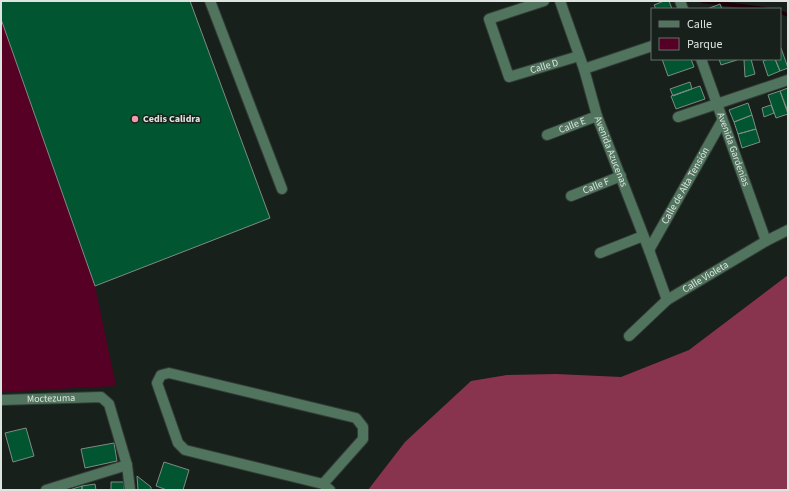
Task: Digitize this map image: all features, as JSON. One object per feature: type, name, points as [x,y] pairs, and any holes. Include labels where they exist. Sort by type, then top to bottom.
[{"type":"street","points":[[210,1],[282,189]]},
{"type":"street","name":"Calle D","points":[[544,1],[489,19],[509,77],[579,56]]},
{"type":"street","name":"Avenida Azucenas","points":[[560,1],[584,69],[597,116],[667,300]]},
{"type":"street","points":[[584,69],[651,46]]},
{"type":"street","name":"Avenida Gardenias","points":[[701,60],[766,241]]},
{"type":"street","points":[[678,117],[788,80]]},
{"type":"street","name":"Calle E","points":[[547,135],[597,116]]},
{"type":"street","name":"Calle de Alta Tensión","points":[[649,250],[722,121]]},
{"type":"street","name":"Calle F","points":[[571,196],[620,176]]},
{"type":"street","name":"Calle Violeta","points":[[630,336],[667,300],[766,241],[788,230]]},
{"type":"street","points":[[600,253],[643,236]]},
{"type":"street","points":[[169,373],[356,418],[363,427],[364,439],[326,487],[185,450],[178,443],[157,383],[161,375],[169,373]]},
{"type":"street","name":"Moctezuma","points":[[1,400],[102,397],[108,404],[128,465]]},
{"type":"street","points":[[46,490],[128,465],[130,490]]},
{"type":"green space","points":[[1,19],[95,286],[116,386],[1,392]]},
{"type":"shaded area","points":[[788,275],[788,490],[368,490],[405,442],[471,381],[507,375],[556,374],[621,377],[689,350]]},
{"type":"building","name":"Cedis Calidra","points":[[1,1],[190,1],[270,218],[95,286],[1,19]]},
{"type":"building","points":[[664,1],[669,1],[672,8],[656,8],[654,5]]},
{"type":"building","points":[[720,4],[722,8],[710,8]]},
{"type":"building","points":[[781,48],[788,68],[780,71],[775,60],[781,60]]},
{"type":"building","points":[[662,60],[691,60],[694,67],[668,76]]},
{"type":"building","points":[[719,60],[737,60],[721,65]]},
{"type":"building","points":[[744,60],[751,60],[755,74],[745,77]]},
{"type":"building","points":[[775,60],[780,71],[768,76],[763,61]]},
{"type":"building","points":[[690,82],[692,89],[673,96],[670,89]]},
{"type":"building","points":[[700,86],[705,99],[676,109],[671,96]]},
{"type":"building","points":[[788,88],[788,109],[787,109],[780,91]]},
{"type":"building","points":[[780,91],[788,114],[776,118],[768,95]]},
{"type":"building","points":[[748,103],[752,115],[734,122],[729,110]]},
{"type":"building","points":[[771,105],[774,113],[764,117],[762,108]]},
{"type":"building","points":[[752,115],[756,129],[738,134],[734,122]]},
{"type":"building","points":[[756,129],[760,142],[742,148],[738,134]]},
{"type":"building","points":[[26,428],[34,456],[13,462],[5,433]]},
{"type":"building","points":[[114,443],[117,461],[85,468],[81,449]]},
{"type":"building","points":[[164,462],[189,470],[183,490],[167,490],[156,486]]},
{"type":"building","points":[[137,476],[151,487],[151,490],[138,490]]},
{"type":"building","points":[[111,482],[124,482],[124,490],[111,490]]},
{"type":"building","points":[[95,484],[96,490],[82,490],[82,486]]},
{"type":"building","points":[[82,486],[82,490],[69,490]]},
{"type":"waterway","points":[[702,1],[757,8]]},
{"type":"waterway","points":[[781,12],[788,15]]},
{"type":"place","name":"Cedis Calidra","points":[[135,119]]}]
